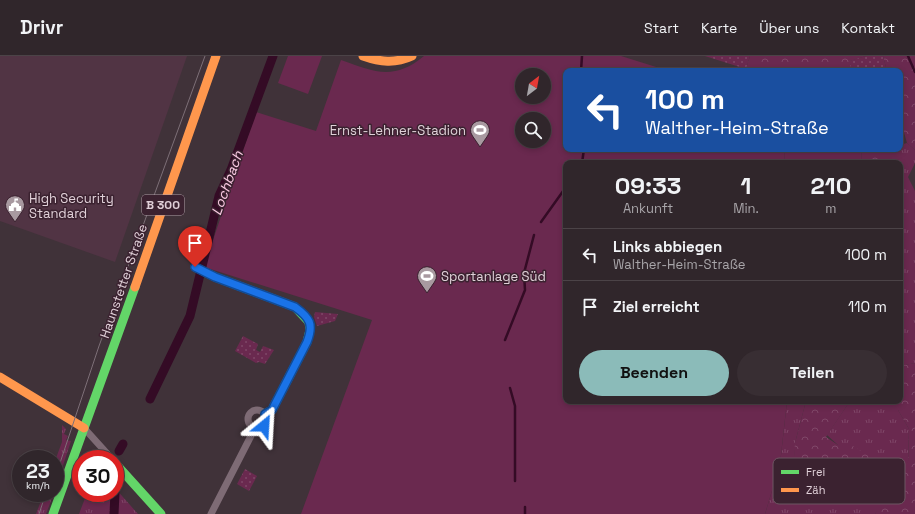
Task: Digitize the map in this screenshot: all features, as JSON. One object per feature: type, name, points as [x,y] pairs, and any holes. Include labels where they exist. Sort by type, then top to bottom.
[{"type":"main road","name":"Haunstetter Straße","points":[[53,514],[216,56]]},
{"type":"main road","points":[[363,56],[381,62],[393,63],[412,56]]},
{"type":"main road","points":[[198,269],[295,307],[305,314],[310,323],[310,333],[307,342],[272,410],[265,414]]},
{"type":"main road","points":[[0,377],[84,428]]},
{"type":"main road","points":[[124,473],[161,514]]},
{"type":"street","points":[[258,410],[265,414],[265,424],[261,428],[255,428],[248,422],[250,413],[258,410]]},
{"type":"street","points":[[84,428],[104,450]]},
{"type":"street","points":[[211,514],[255,428]]},
{"type":"shaded area","points":[[0,56],[187,56],[115,262],[0,221]]},
{"type":"green space","points":[[288,56],[322,56],[308,94],[278,83]]},
{"type":"green space","name":"Sportanlage Süd","points":[[424,56],[621,56],[659,68],[563,68],[563,152],[784,152],[785,160],[563,160],[563,404],[787,404],[781,458],[773,458],[773,487],[765,514],[301,514],[372,320],[204,267],[256,112],[316,131],[341,60],[374,71],[393,71],[403,69]]},
{"type":"green space","points":[[705,56],[750,56],[746,68]]},
{"type":"green space","points":[[750,56],[866,56],[850,61],[851,68],[746,68]]},
{"type":"green space","points":[[866,56],[883,56],[886,68],[851,68],[849,61]]},
{"type":"green space","points":[[883,56],[915,56],[915,150],[907,143],[903,129],[903,68],[886,68]]},
{"type":"green space","points":[[907,143],[915,150],[915,163],[908,177],[915,191],[915,363],[905,365],[903,367],[903,160],[885,160],[885,152],[903,152],[903,144]]},
{"type":"green space","points":[[784,152],[861,152],[862,160],[785,160]]},
{"type":"green space","points":[[861,152],[885,152],[885,160],[862,160]]},
{"type":"green space","points":[[315,312],[338,314],[335,321],[317,326],[314,317]]},
{"type":"green space","points":[[243,336],[258,344],[256,350],[260,352],[263,346],[274,350],[265,364],[259,362],[256,363],[235,351]]},
{"type":"green space","points":[[915,363],[915,514],[875,514],[879,504],[905,504],[905,463],[908,462],[909,429],[898,410],[898,404],[903,404],[904,365]]},
{"type":"green space","points":[[787,404],[805,404],[796,439],[794,458],[781,458]]},
{"type":"green space","points":[[805,404],[848,404],[826,437],[838,445],[851,445],[871,458],[794,458],[795,443]]},
{"type":"green space","points":[[848,404],[898,404],[898,410],[909,429],[908,462],[905,467],[905,458],[853,458],[851,445],[838,445],[827,435]]},
{"type":"green space","points":[[62,425],[66,429],[64,434],[68,436],[66,440],[71,441],[64,462],[64,450],[59,450],[62,442]]},
{"type":"green space","points":[[245,469],[257,476],[249,491],[237,484]]},
{"type":"green space","points":[[773,487],[773,504],[881,504],[875,514],[765,514]]},
{"type":"green space","points":[[124,498],[138,514],[79,514],[84,502],[124,502]]},
{"type":"green space","points":[[41,502],[51,502],[46,514],[36,514]]},
{"type":"waterway","name":"Lochbach","points":[[150,399],[190,316],[219,196],[231,170],[273,56]]},
{"type":"waterway","points":[[581,68],[582,56]]},
{"type":"waterway","points":[[908,56],[915,72]]},
{"type":"waterway","points":[[582,160],[584,152]]},
{"type":"waterway","points":[[541,222],[563,191]]},
{"type":"waterway","points":[[505,340],[525,290],[524,273],[534,235]]},
{"type":"waterway","points":[[510,388],[515,406],[515,481]]},
{"type":"waterway","name":"Lochbach","points":[[120,450],[123,444]]},
{"type":"waterway","name":"Lochbach","points":[[114,514],[115,502]]},
{"type":"waterway","points":[[525,507],[525,514]]},
{"type":"tram line","points":[[64,451],[99,346],[205,56]]},
{"type":"tram line","points":[[39,514],[43,502]]},
{"type":"traffic: fast","points":[[195,267],[215,277],[295,307],[309,322],[310,330],[307,342],[272,410],[265,414]]},
{"type":"traffic: fast","points":[[53,514],[135,287]]},
{"type":"traffic: fast","points":[[124,473],[161,514]]},
{"type":"traffic: slow","points":[[135,287],[216,56]]},
{"type":"traffic: slow","points":[[363,56],[375,60],[388,61],[406,59],[412,56]]},
{"type":"traffic: slow","points":[[0,377],[84,428]]},
{"type":"place","name":"Ernst-Lehner-Stadion","points":[[480,147]]},
{"type":"place","name":"High Security Standard","points":[[15,222]]},
{"type":"place","name":"Sportanlage Süd","points":[[427,293]]},
{"type":"route","points":[[195,267],[215,277],[295,307],[305,314],[310,323],[310,333],[307,342],[272,410],[265,414],[266,420],[264,426]]}]
